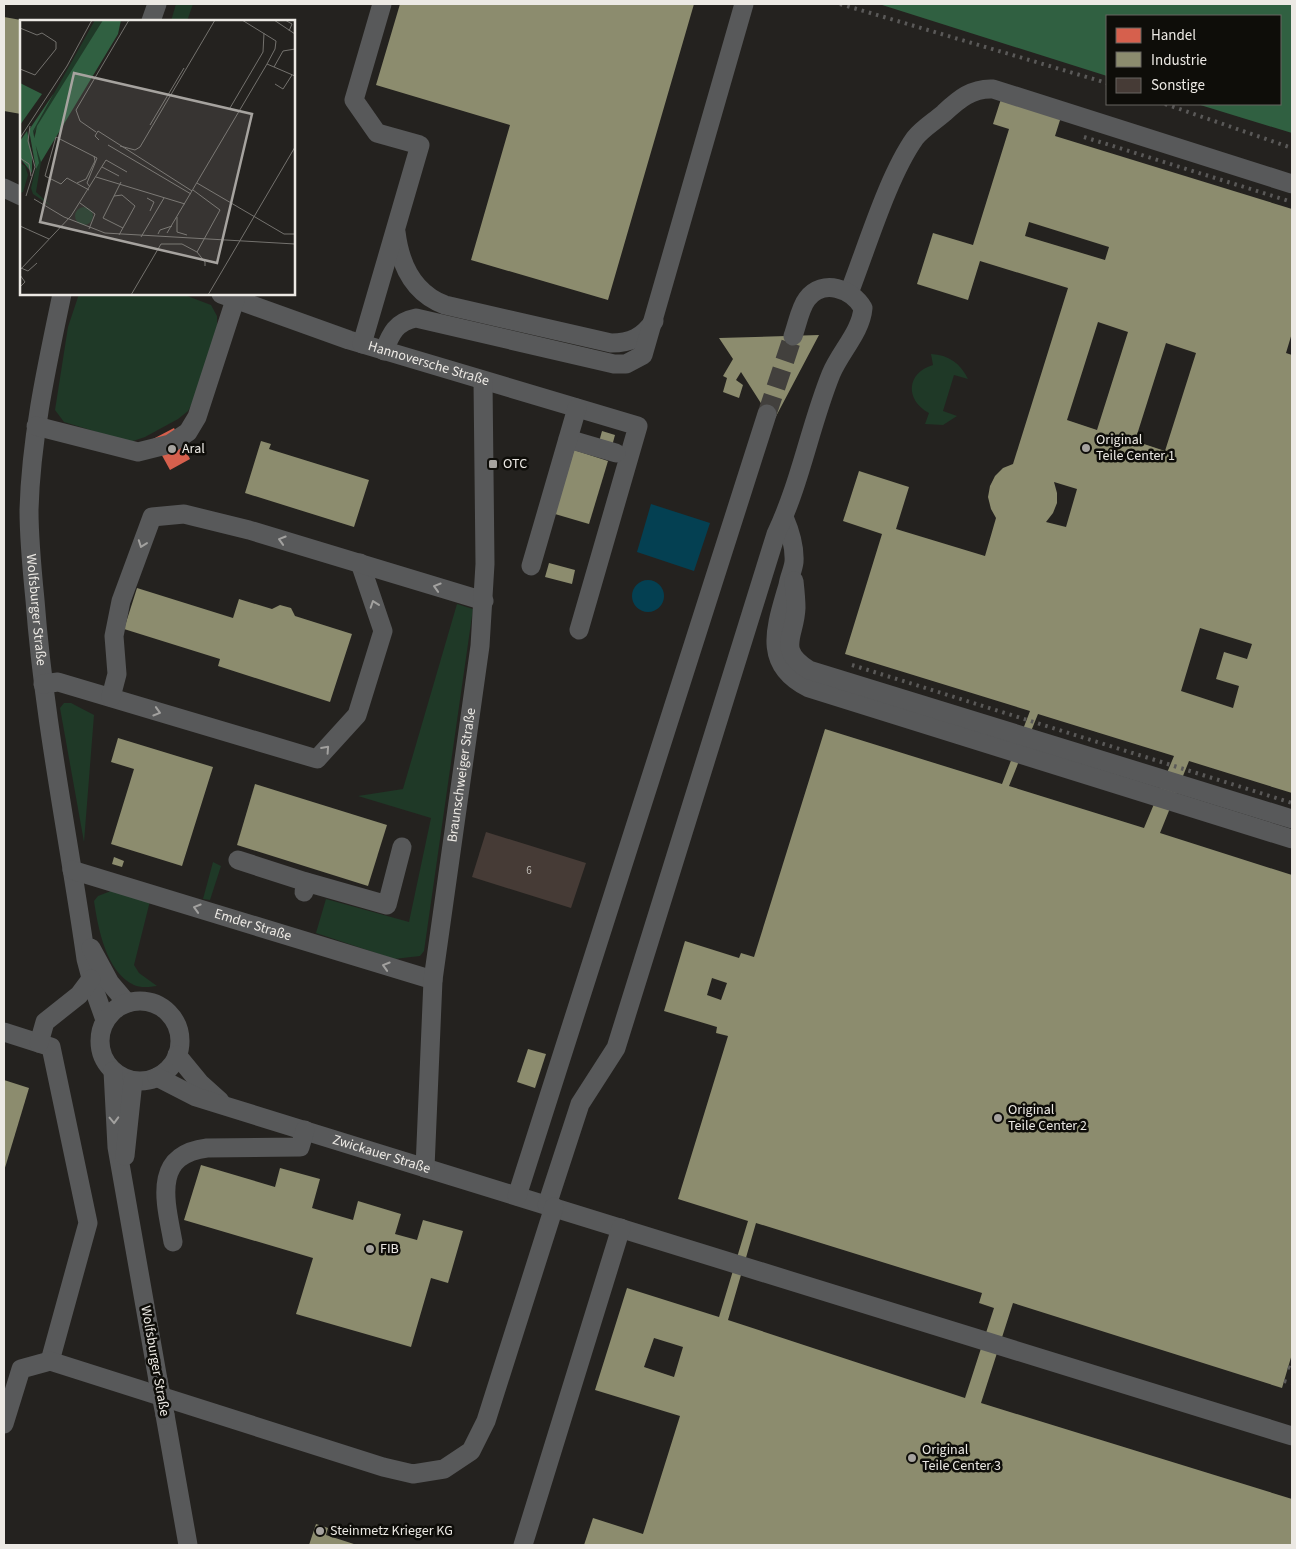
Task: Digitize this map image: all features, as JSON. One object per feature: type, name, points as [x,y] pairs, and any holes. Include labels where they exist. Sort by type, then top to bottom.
[{"type":"street","points":[[151,20],[157,4]]},
{"type":"street","points":[[362,344],[420,145],[377,133],[354,100],[382,4]]},
{"type":"street","points":[[384,351],[392,331],[407,320],[416,318],[614,364],[626,364],[643,355],[744,4]]},
{"type":"street","points":[[849,292],[893,180],[916,138],[971,91],[993,89],[1292,184]]},
{"type":"street","points":[[396,227],[400,257],[406,271],[422,294],[445,305],[611,343],[624,343],[637,338],[647,330],[654,320]]},
{"type":"street","points":[[4,1424],[21,1369],[50,1361],[383,1467],[413,1474],[444,1469],[471,1450],[486,1421],[545,1205],[580,1104],[616,1048],[776,534],[792,501],[832,373],[862,316],[863,308],[858,299],[849,292],[828,288],[816,292],[807,299],[794,336]]},
{"type":"street","name":"Wolfsburger Straße","points":[[62,295],[36,426],[29,510],[31,559],[43,684],[72,870],[92,979],[106,1020]]},
{"type":"street","points":[[36,426],[138,452],[170,444],[188,432],[197,417],[228,297]]},
{"type":"street","name":"Hannoversche Straße","points":[[228,297],[384,351],[638,426],[579,630]]},
{"type":"street","name":"Braunschweiger Straße","points":[[425,1168],[433,980],[480,646],[484,601],[484,381]]},
{"type":"street","points":[[531,566],[577,408]]},
{"type":"street","points":[[518,1196],[767,414]]},
{"type":"street","points":[[568,439],[616,453]]},
{"type":"street","points":[[111,698],[117,674],[114,636],[122,601],[152,517],[184,514],[249,530],[484,601]]},
{"type":"street","points":[[784,517],[791,534],[796,610],[789,636],[789,644],[798,663],[810,670],[1292,819]]},
{"type":"street","points":[[43,684],[58,682],[316,760],[357,715],[384,631],[360,563]]},
{"type":"street","points":[[794,563],[775,635],[776,648],[782,667],[793,680],[809,688],[1292,839]]},
{"type":"street","points":[[1225,818],[1268,811]]},
{"type":"street","points":[[238,860],[305,887],[387,904],[402,847]]},
{"type":"street","name":"Emder Straße","points":[[72,870],[433,980]]},
{"type":"street","name":"Wolfsburger Straße","points":[[81,925],[110,983],[127,1003]]},
{"type":"street","points":[[39,1043],[45,1022],[79,995],[92,979]]},
{"type":"street","points":[[146,1002],[167,1012],[178,1031],[180,1039],[177,1055],[169,1068],[157,1078],[133,1081],[113,1071],[101,1051],[100,1035],[106,1020],[116,1009],[127,1003],[146,1002]]},
{"type":"street","points":[[4,1032],[51,1047],[88,1223],[50,1361]]},
{"type":"street","name":"Zwickauer Straße","points":[[177,1055],[200,1084],[225,1105]]},
{"type":"street","name":"Wolfsburger Straße","points":[[113,1071],[114,1126],[188,1545]]},
{"type":"street","name":"Zwickauer Straße","points":[[157,1078],[196,1097],[1292,1436]]},
{"type":"street","name":"Wolfsburger Straße","points":[[123,1177],[133,1081]]},
{"type":"street","points":[[173,1242],[165,1185],[168,1173],[174,1162],[184,1154],[207,1148],[300,1147],[305,1130]]},
{"type":"street","points":[[523,1545],[621,1228]]},
{"type":"green space","points":[[176,4],[193,4],[187,20],[171,20]]},
{"type":"green space","points":[[879,4],[1292,4],[1292,133],[1200,105],[1281,105],[1281,15],[1106,15],[1106,76]]},
{"type":"green space","points":[[79,295],[185,295],[211,305],[217,316],[217,329],[197,394],[188,411],[178,419],[145,437],[130,442],[64,422],[55,410],[68,327]]},
{"type":"green space","points":[[931,354],[949,358],[958,364],[968,379],[954,375],[943,411],[957,416],[943,425],[925,424],[929,413],[921,408],[913,394],[912,387],[918,374],[933,365]]},
{"type":"green space","points":[[457,604],[473,609],[424,951],[420,956],[394,959],[316,933],[326,899],[409,922],[431,818],[358,796],[403,789]]},
{"type":"green space","points":[[64,703],[71,703],[94,715],[84,842],[60,708]]},
{"type":"green space","points":[[213,862],[221,866],[210,900],[203,899]]},
{"type":"green space","points":[[111,891],[150,901],[134,965],[139,973],[157,986],[142,987],[134,985],[124,979],[110,960],[101,936],[94,901],[98,896]]},
{"type":"water","points":[[651,504],[710,523],[694,571],[637,552]]},
{"type":"water","points":[[648,580],[654,581],[659,585],[663,590],[663,602],[659,607],[654,611],[648,612],[642,611],[637,607],[633,602],[632,596],[633,590],[637,585],[642,581]]},
{"type":"building: Handel","name":"Aral","points":[[174,428],[190,459],[170,470],[153,439]]},
{"type":"building: Industrie","points":[[400,4],[694,4],[608,300],[471,260],[510,125],[376,85]]},
{"type":"building: Industrie","points":[[4,17],[21,20],[20,114],[4,111]]},
{"type":"building: Industrie","points":[[1001,99],[1061,117],[1055,136],[1292,209],[1292,333],[1286,353],[1292,355],[1292,793],[1189,761],[1160,833],[1292,875],[1292,1354],[1282,1388],[1013,1303],[981,1403],[1292,1499],[1292,1545],[584,1545],[593,1518],[643,1534],[680,1416],[595,1390],[627,1288],[719,1317],[748,1221],[678,1199],[728,1036],[716,1033],[717,1027],[664,1011],[685,941],[739,958],[741,953],[754,957],[825,729],[1002,784],[1030,711],[845,654],[882,534],[843,521],[859,471],[909,487],[896,529],[985,556],[996,518],[988,497],[990,486],[995,476],[1003,468],[1013,464],[1068,288],[980,261],[968,300],[917,284],[933,233],[973,245],[1009,129],[993,124]],"holes":[[[1029,222],[1109,247],[1105,260],[1025,236]],[[1098,322],[1128,332],[1097,430],[1067,420]],[[1166,343],[1196,353],[1165,451],[1135,441]],[[1054,482],[1077,489],[1066,527],[1046,522],[1053,513],[1057,503]],[[1200,628],[1252,644],[1247,659],[1224,652],[1216,679],[1239,686],[1233,708],[1181,691]],[[1038,714],[1174,756],[1144,828],[1009,786]],[[712,978],[727,983],[721,1000],[707,995]],[[756,1223],[982,1293],[979,1303],[994,1308],[965,1398],[728,1320]],[[654,1338],[683,1347],[674,1377],[644,1367]]]},
{"type":"building: Industrie","points":[[819,335],[773,422],[741,372],[736,380],[743,385],[739,398],[723,392],[727,378],[723,376],[733,359],[719,338]]},
{"type":"building: Industrie","points":[[602,431],[615,435],[612,446],[599,442]]},
{"type":"building: Industrie","points":[[261,441],[271,444],[269,449],[369,480],[354,527],[245,493]]},
{"type":"building: Industrie","points":[[574,450],[608,461],[589,524],[555,514]]},
{"type":"building: Industrie","points":[[549,563],[575,570],[572,584],[545,577]]},
{"type":"building: Industrie","points":[[137,588],[233,618],[239,599],[272,609],[280,605],[291,608],[295,616],[352,634],[330,702],[218,666],[220,659],[124,629]]},
{"type":"building: Industrie","points":[[118,738],[213,767],[182,866],[111,844],[134,769],[111,762]]},
{"type":"building: Industrie","points":[[255,784],[387,825],[368,886],[237,845]]},
{"type":"building: Industrie","points":[[114,857],[124,861],[122,867],[112,864]]},
{"type":"building: Industrie","points":[[528,1049],[546,1054],[535,1088],[517,1082]]},
{"type":"building: Industrie","points":[[4,1080],[29,1088],[4,1171]]},
{"type":"building: Industrie","name":"FIB","points":[[201,1165],[275,1187],[280,1168],[320,1179],[312,1208],[353,1220],[358,1201],[401,1214],[395,1234],[417,1240],[423,1220],[463,1231],[448,1283],[431,1278],[411,1347],[296,1314],[313,1258],[184,1220]]},
{"type":"building: Industrie","name":"Steinmetz Krieger KG","points":[[316,1524],[328,1528],[326,1535],[357,1545],[309,1545]]},
{"type":"building: Sonstige","points":[[486,832],[586,863],[571,908],[472,877]]},
{"type":"tunnel","points":[[767,414],[793,336]]},
{"type":"railway","points":[[840,4],[1106,83]]},
{"type":"railway","points":[[1168,105],[1292,148]]},
{"type":"railway","points":[[1084,137],[1292,202]]},
{"type":"railway","points":[[852,665],[1292,803]]},
{"type":"railway","points":[[1288,1367],[1292,1369]]},
{"type":"railway","points":[[1284,1381],[1292,1383]]},
{"type":"place","name":"Original Teile Center 1","points":[[1086,448]]},
{"type":"place","name":"Aral","points":[[172,449]]},
{"type":"place","name":"OTC","points":[[493,464]]},
{"type":"place","name":"Original Teile Center 2","points":[[998,1118]]},
{"type":"place","name":"FIB","points":[[370,1249]]},
{"type":"place","name":"Original Teile Center 3","points":[[912,1458]]},
{"type":"place","name":"Steinmetz Krieger KG","points":[[320,1531]]}]
